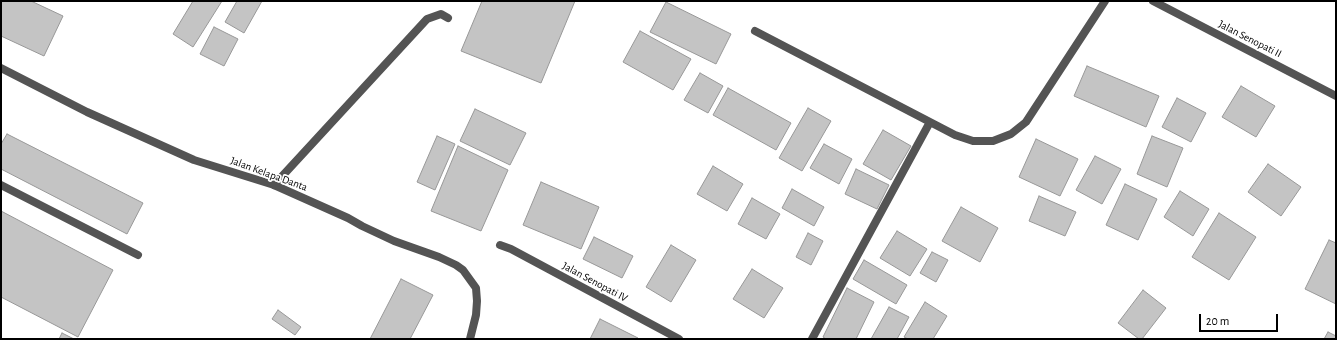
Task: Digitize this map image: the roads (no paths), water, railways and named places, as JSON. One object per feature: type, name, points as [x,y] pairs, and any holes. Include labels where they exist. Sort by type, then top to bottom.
[{"type":"street","points":[[755,31],[955,135],[974,141],[993,141],[1007,136],[1026,122],[1104,1]]},
{"type":"street","name":"Jalan Senopati II","points":[[1153,1],[1336,96]]},
{"type":"street","points":[[274,185],[427,19],[441,14],[448,18]]},
{"type":"street","name":"Jalan Kelapa Danta","points":[[1,68],[87,112],[194,160],[274,185],[348,218],[381,235],[439,257],[463,270],[474,283],[477,293],[476,315],[470,339]]},
{"type":"street","points":[[812,339],[930,122]]},
{"type":"street","points":[[1,185],[138,255]]},
{"type":"street","name":"Jalan Senopati IV","points":[[500,245],[511,249],[679,339]]}]
